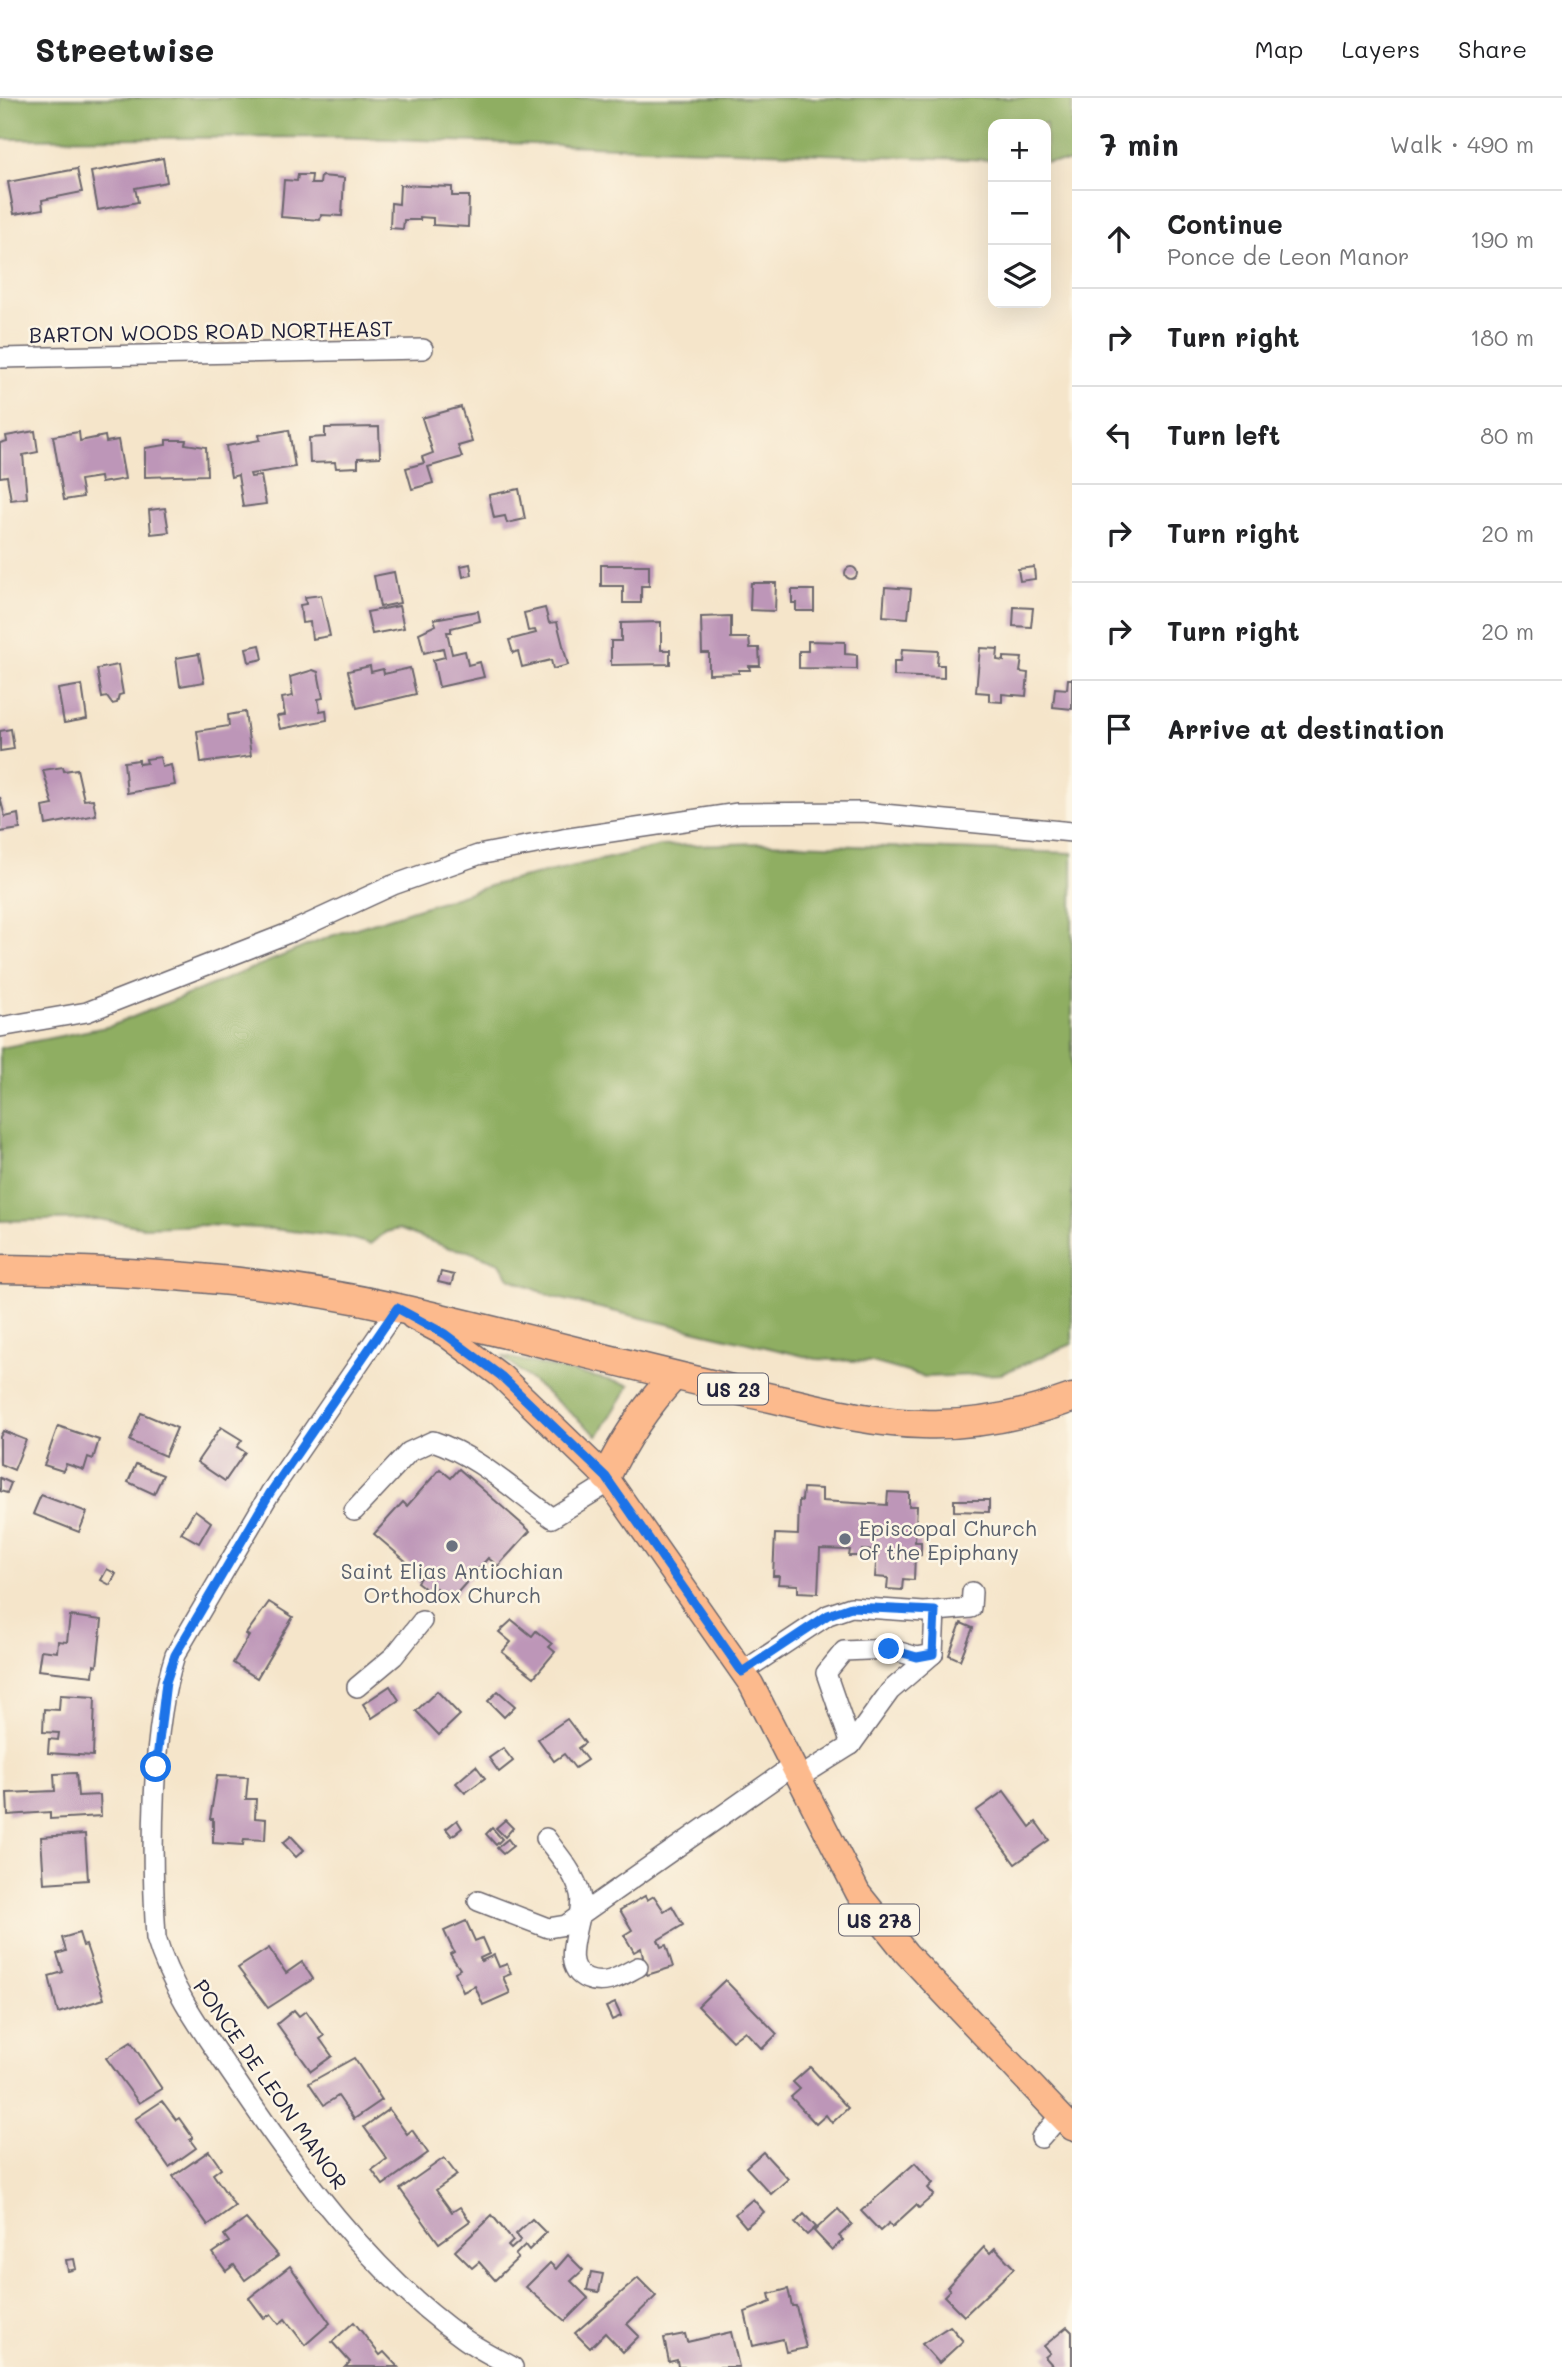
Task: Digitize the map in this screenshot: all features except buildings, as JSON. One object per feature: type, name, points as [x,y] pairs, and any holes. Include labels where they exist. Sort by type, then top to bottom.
[{"type":"highway","name":"US 23","points":[[0,1269],[224,1278],[397,1308],[674,1376],[849,1415],[921,1424],[1011,1416],[1072,1398]]},
{"type":"highway","points":[[608,1480],[621,1445],[653,1399],[674,1376]]},
{"type":"main road","name":"US 278","points":[[397,1308],[445,1334],[501,1376],[608,1480],[742,1672],[797,1771],[843,1868],[871,1909],[906,1952],[1066,2122]]},
{"type":"street","name":"BARTON WOODS ROAD NORTHEAST","points":[[0,358],[422,349]]},
{"type":"street","points":[[0,1027],[87,1012],[291,932],[393,885],[478,855],[575,837],[738,813],[862,812],[1072,832]]},
{"type":"street","name":"PONCE DE LEON MANOR","points":[[397,1308],[270,1493],[175,1655],[166,1682],[156,1767],[156,1938],[164,1964],[188,2010],[254,2107],[342,2226],[426,2309],[464,2339],[513,2367]]},
{"type":"street","points":[[354,1511],[409,1452],[433,1441],[453,1447],[552,1518],[608,1480]]},
{"type":"street","points":[[742,1672],[828,1615],[851,1607],[935,1611],[971,1608],[972,1592]]},
{"type":"street","points":[[478,1901],[548,1928],[566,1925],[582,1911],[797,1771],[851,1745],[890,1691],[933,1654],[935,1611]]},
{"type":"street","points":[[357,1687],[394,1656],[422,1621]]},
{"type":"street","points":[[851,1745],[826,1673],[844,1651],[889,1649],[917,1657],[933,1654]]},
{"type":"street","points":[[546,1838],[574,1878],[580,1893],[582,1911],[572,1960],[576,1971],[587,1979],[602,1982],[638,1966]]},
{"type":"street","points":[[1041,2138],[1066,2122]]},
{"type":"green space","points":[[0,98],[1072,98],[1072,162],[1051,162],[1051,119],[988,119],[988,160],[333,137],[0,139]]},
{"type":"green space","points":[[761,843],[1072,853],[1072,1344],[1001,1374],[925,1377],[872,1362],[816,1359],[553,1297],[509,1278],[500,1263],[399,1229],[386,1232],[370,1244],[345,1237],[273,1229],[207,1225],[143,1227],[98,1219],[0,1221],[0,1048],[111,1026],[331,936],[496,884],[661,846]]},
{"type":"green space","points":[[502,1356],[630,1385],[598,1436]]},
{"type":"place","name":"Episcopal Church of the Epiphany","points":[[845,1539]]},
{"type":"place","name":"Saint Elias Antiochian Orthodox Church","points":[[452,1546]]},
{"type":"route","points":[[156,1767],[166,1682],[175,1655],[270,1493],[397,1308],[445,1334],[501,1376],[606,1477],[742,1672],[828,1615],[851,1607],[935,1611],[933,1654],[917,1657],[889,1649]]}]
